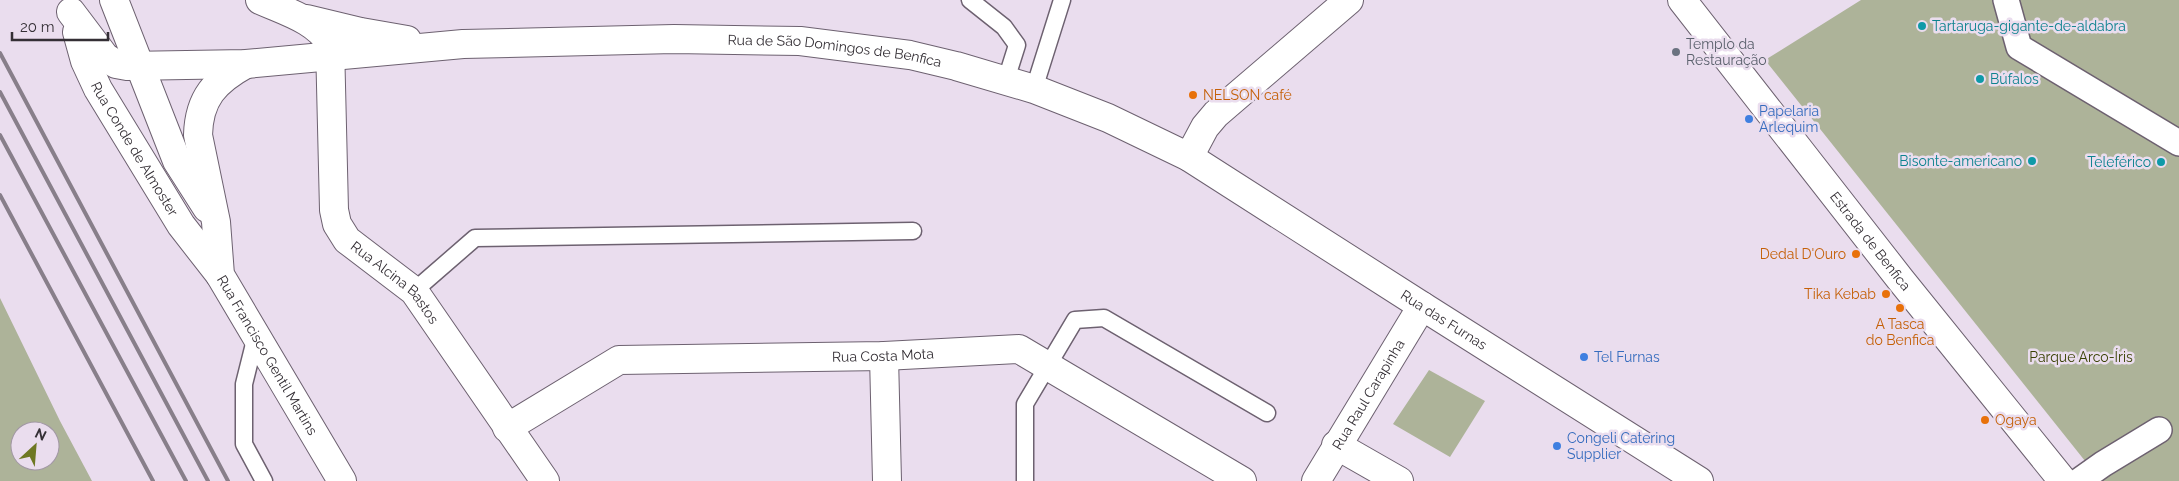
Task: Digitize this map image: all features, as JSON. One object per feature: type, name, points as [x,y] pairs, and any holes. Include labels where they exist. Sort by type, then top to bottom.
[{"type":"street","name":"Rua Francisco Gentil Martins","points":[[114,0],[177,161],[216,222]]},
{"type":"street","name":"Rua de São Domingos de Benfica","points":[[260,0],[300,18],[326,35],[330,44],[330,57]]},
{"type":"street","points":[[1189,157],[1206,127],[1216,114],[1349,0]]},
{"type":"street","name":"Estrada de Benfica","points":[[1682,0],[1900,279],[2062,481]]},
{"type":"street","points":[[2006,0],[2019,47],[2179,143]]},
{"type":"street","name":"Rua Conde de Almoster","points":[[69,6],[105,57],[116,64],[140,67]]},
{"type":"street","name":"Rua Conde de Almoster","points":[[69,6],[86,61],[98,89],[181,225],[220,275]]},
{"type":"street","name":"Rua de São Domingos de Benfica","points":[[300,18],[361,32],[413,41],[463,44]]},
{"type":"street","name":"Rua de São Domingos de Benfica","points":[[140,67],[246,64],[463,44],[674,38],[800,40],[910,55],[1006,80],[1108,118],[1189,157]]},
{"type":"street","name":"Rua Alcina Bastos","points":[[330,57],[334,210],[338,224],[347,240],[358,250],[414,291],[545,481]]},
{"type":"street","name":"Rua Francisco Gentil Martins","points":[[246,64],[217,83],[206,99],[200,116],[198,135],[216,222],[220,275],[342,481]]},
{"type":"street","name":"Rua das Furnas","points":[[1189,157],[1699,481]]},
{"type":"street","name":"Rua Raul Carapinha","points":[[1400,481],[1336,445],[1422,306]]},
{"type":"street","name":"Rua Costa Mota","points":[[507,428],[619,360],[884,356],[1019,349],[1242,481]]},
{"type":"street","points":[[884,356],[888,481]]},
{"type":"street","points":[[2079,481],[2159,430]]},
{"type":"street","points":[[1316,481],[1336,445]]},
{"type":"lane","points":[[970,0],[1004,27],[1017,45],[1006,80]]},
{"type":"lane","points":[[1034,89],[1062,0]]},
{"type":"lane","points":[[414,291],[475,238],[913,231]]},
{"type":"lane","points":[[1025,481],[1025,404],[1075,320],[1104,318],[1267,413]]},
{"type":"lane","points":[[256,336],[244,384],[244,444],[264,481]]},
{"type":"green space","name":"Parque Arco-Íris","points":[[1861,0],[2179,0],[2179,481],[2101,481],[1765,60]]},
{"type":"green space","points":[[0,298],[60,421],[92,481],[0,481]]},
{"type":"green space","points":[[1429,370],[1485,401],[1450,457],[1393,424]]},
{"type":"railway","points":[[0,53],[228,481]]},
{"type":"railway","points":[[0,92],[208,481]]},
{"type":"railway","points":[[0,135],[186,481]]},
{"type":"railway","points":[[0,195],[153,481]]},
{"type":"place","name":"Tartaruga-gigante-de-aldabra","points":[[1922,26]]},
{"type":"place","name":"Templo da Restauração","points":[[1676,52]]},
{"type":"place","name":"Búfalos","points":[[1980,79]]},
{"type":"place","name":"NELSON café","points":[[1193,95]]},
{"type":"place","name":"Papelaria Arlequim","points":[[1749,119]]},
{"type":"place","name":"Bisonte-americano","points":[[2032,161]]},
{"type":"place","name":"Teleférico","points":[[2161,162]]},
{"type":"place","name":"Dedal D'Ouro","points":[[1856,254]]},
{"type":"place","name":"Tika Kebab","points":[[1886,294]]},
{"type":"place","name":"A Tasca do Benfica","points":[[1900,308]]},
{"type":"place","name":"Tel Furnas","points":[[1584,357]]},
{"type":"place","name":"Ogaya","points":[[1985,420]]},
{"type":"place","name":"Congeli Catering Supplier","points":[[1557,446]]}]
